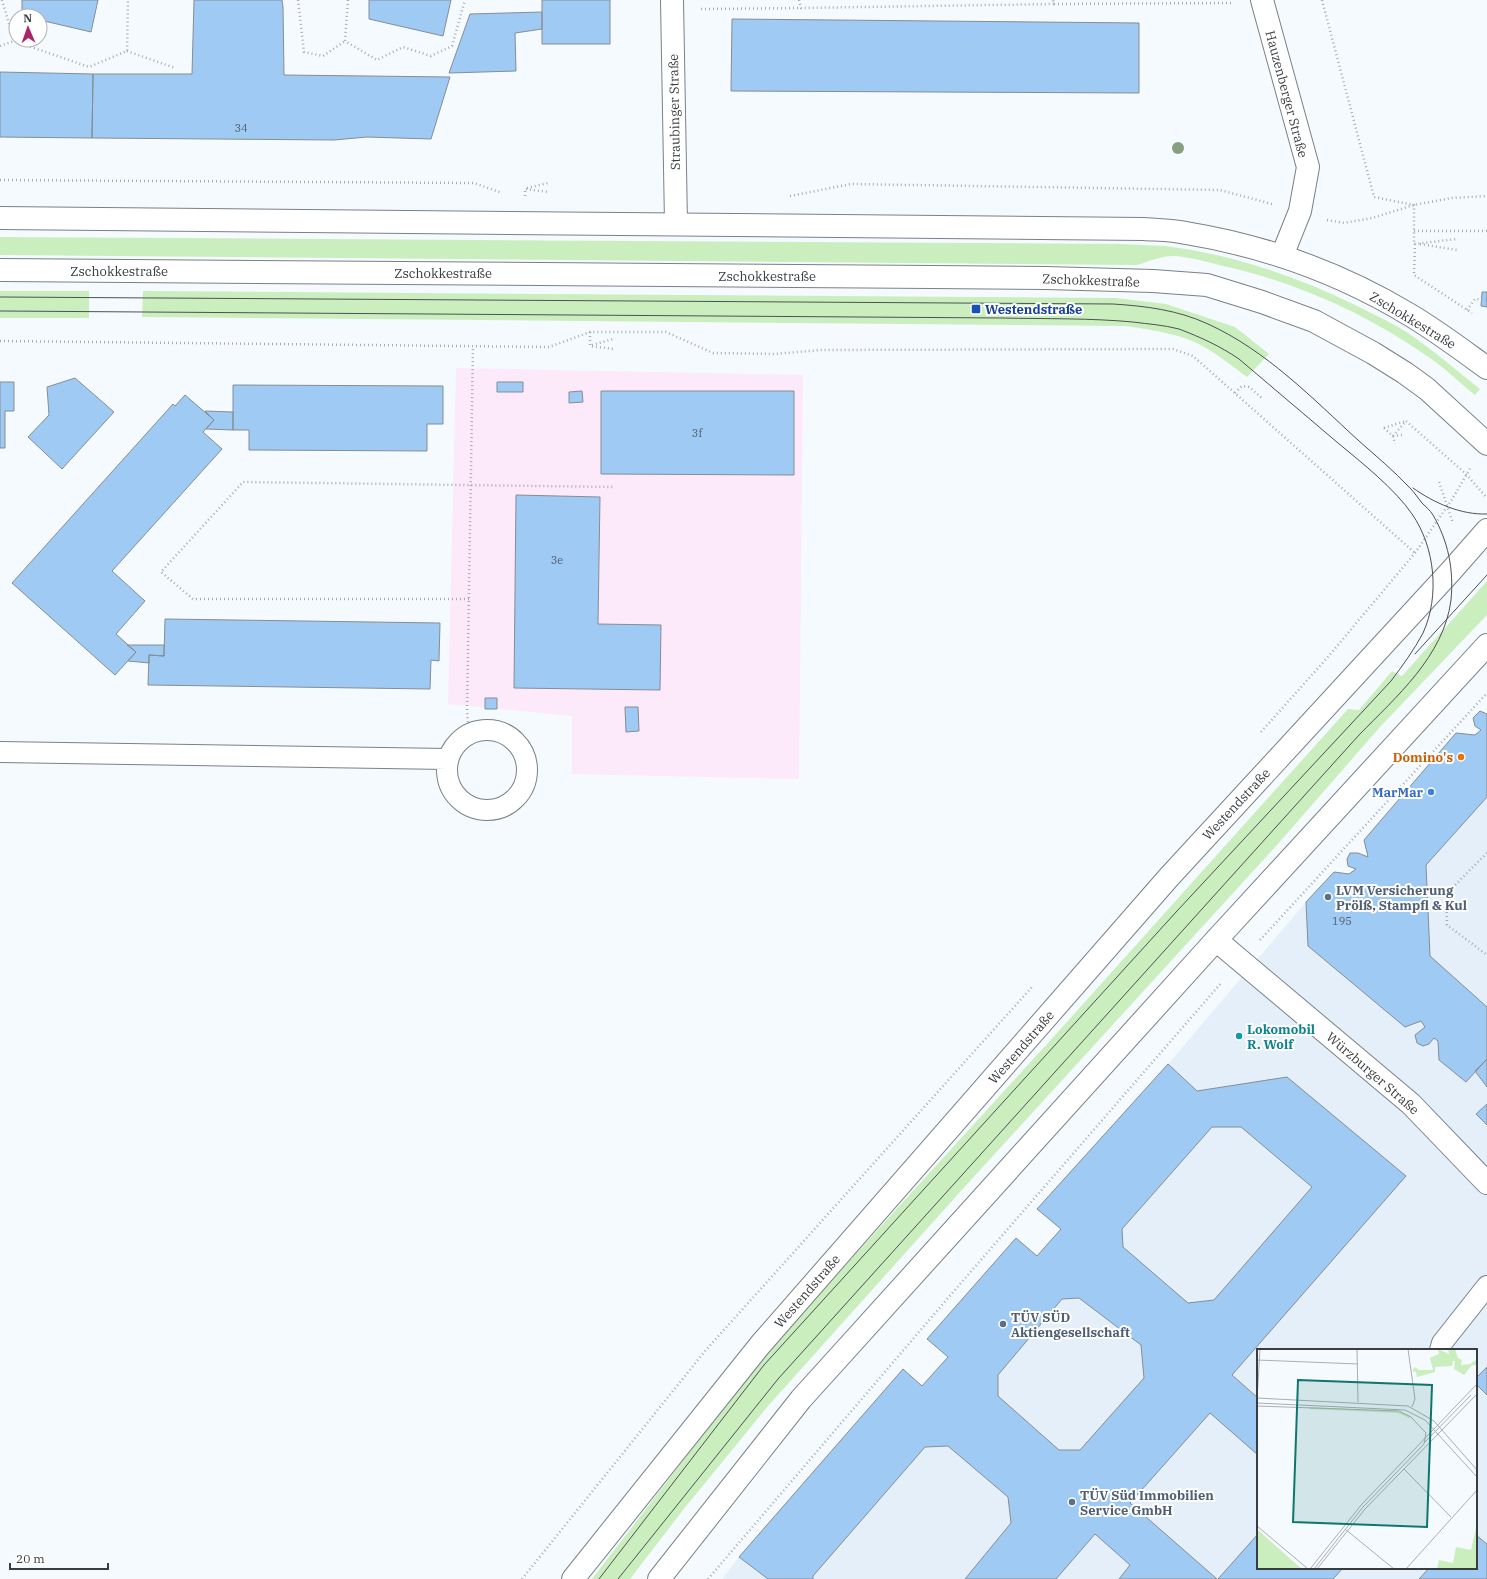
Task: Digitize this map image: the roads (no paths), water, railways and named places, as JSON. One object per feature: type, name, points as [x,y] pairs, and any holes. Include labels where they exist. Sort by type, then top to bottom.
[{"type":"main road","name":"Hauzenberger Straße","points":[[1262,2],[1308,167],[1300,211],[1282,256]]},
{"type":"main road","name":"Straubinger Straße","points":[[672,4],[676,223]]},
{"type":"main road","name":"Zschokkestraße","points":[[0,218],[676,223],[1144,229],[1186,232],[1238,243],[1282,256],[1346,281],[1410,315],[1487,368]]},
{"type":"main road","name":"Zschokkestraße","points":[[0,270],[924,277],[1061,279],[1207,285],[1262,302],[1314,321],[1373,353],[1427,389],[1487,444]]},
{"type":"main road","name":"Westendstraße","points":[[573,1579],[760,1345],[1169,877],[1452,571],[1487,530]]},
{"type":"main road","points":[[659,1579],[801,1399],[1216,940],[1487,645]]},
{"type":"main road","name":"Würzburger Straße","points":[[1216,940],[1411,1104],[1487,1183]]},
{"type":"lane","points":[[483,730],[498,732],[511,738],[521,749],[526,762],[526,777],[521,791],[512,801],[499,808],[485,810],[470,807],[458,799],[450,787],[447,773],[448,758],[460,740],[469,734],[483,730]]},
{"type":"lane","points":[[0,752],[448,758]]},
{"type":"lane","points":[[1440,1349],[1442,1343],[1487,1286]]},
{"type":"tram line","points":[[0,297],[1113,304],[1137,306],[1185,315],[1208,324],[1230,335],[1288,376],[1412,490],[1431,512],[1443,535],[1451,566],[1451,600],[1447,620],[1439,639],[1429,657],[1416,674],[1403,690],[1359,735],[778,1379],[618,1579]]},
{"type":"tram line","points":[[0,311],[1002,318],[1101,320],[1162,326],[1179,329],[1195,335],[1239,359],[1377,476],[1405,505],[1420,527],[1430,556],[1433,588],[1432,603],[1423,633],[1391,681],[1177,911],[764,1365],[599,1579]]},
{"type":"tram line","points":[[1413,488],[1430,499],[1448,507],[1477,514],[1487,514]]},
{"type":"tram line","points":[[1415,654],[1487,575]]},
{"type":"place","name":"Westendstraße","points":[[976,309]]},
{"type":"place","name":"Domino's","points":[[1461,757]]},
{"type":"place","name":"MarMar","points":[[1431,792]]},
{"type":"place","name":"LVM Versicherung Prölß, Stampfl & Kul","points":[[1328,897]]},
{"type":"place","name":"Lokomobil R. Wolf","points":[[1239,1036]]},
{"type":"place","name":"TÜV SÜD Aktiengesellschaft","points":[[1003,1324]]},
{"type":"place","name":"TÜV Süd Immobilien Service GmbH","points":[[1072,1502]]}]
